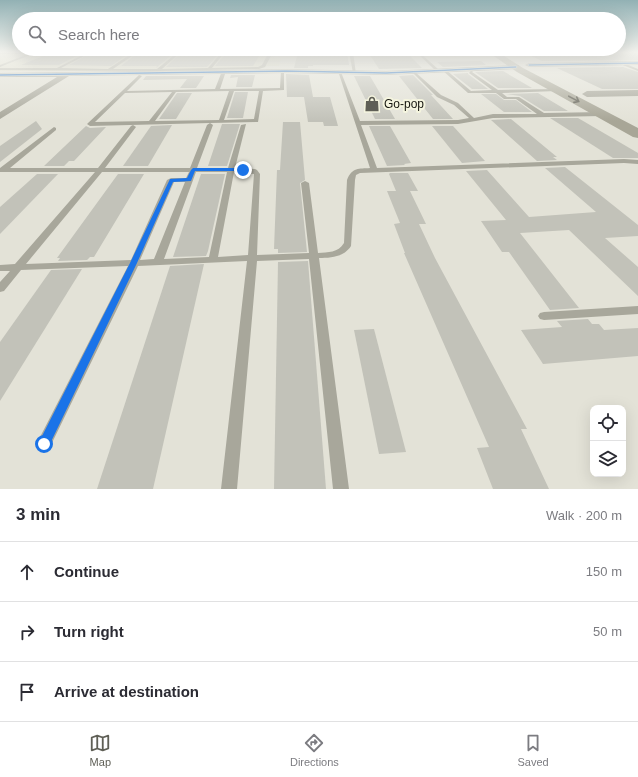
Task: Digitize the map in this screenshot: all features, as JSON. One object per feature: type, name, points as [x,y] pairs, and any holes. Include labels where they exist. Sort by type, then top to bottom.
[{"type":"main road","points":[[530,75],[638,134]]},
{"type":"main road","points":[[549,75],[606,103]]},
{"type":"street","points":[[0,75],[12,75]]},
{"type":"street","points":[[0,116],[67,75]]},
{"type":"street","points":[[587,94],[638,93]]},
{"type":"lane","points":[[217,90],[223,75]]},
{"type":"lane","points":[[123,92],[282,89],[283,75]]},
{"type":"lane","points":[[340,75],[374,169]]},
{"type":"lane","points":[[417,75],[439,96],[456,104],[474,120]]},
{"type":"lane","points":[[447,75],[470,92],[557,90]]},
{"type":"lane","points":[[474,75],[506,98],[517,98],[543,115]]},
{"type":"lane","points":[[140,76],[90,124],[256,121],[261,90]]},
{"type":"lane","points":[[221,121],[232,90]]},
{"type":"lane","points":[[151,123],[175,91]]},
{"type":"lane","points":[[358,123],[458,122],[493,116],[602,114]]},
{"type":"lane","points":[[213,260],[231,170],[244,124]]},
{"type":"lane","points":[[158,262],[210,125]]},
{"type":"lane","points":[[0,288],[100,170],[133,127]]},
{"type":"lane","points":[[1,170],[54,129]]},
{"type":"lane","points":[[624,161],[638,158]]},
{"type":"lane","points":[[0,268],[332,255],[346,248],[348,243],[351,180],[353,174],[358,171],[374,169],[624,161],[638,162]]},
{"type":"lane","points":[[1,170],[100,170],[191,175]]},
{"type":"lane","points":[[44,444],[134,263],[172,180],[191,175],[231,170],[255,172],[258,177],[252,259],[229,489]]},
{"type":"lane","points":[[305,183],[341,489]]},
{"type":"lane","points":[[544,316],[638,310]]},
{"type":"building","points":[[231,75],[255,75],[252,87],[236,87],[238,77],[230,78]]},
{"type":"building","points":[[286,75],[309,75],[313,97],[287,97]]},
{"type":"building","points":[[413,75],[433,95],[431,95],[453,119],[433,119],[399,76]]},
{"type":"building","points":[[454,75],[469,75],[488,89],[472,89]]},
{"type":"building","points":[[479,75],[510,75],[532,88],[498,88]]},
{"type":"building","points":[[572,75],[638,75],[638,89],[602,89]]},
{"type":"building","points":[[146,76],[204,76],[196,88],[180,88],[187,79],[143,80]]},
{"type":"building","points":[[354,76],[370,76],[395,119],[375,119]]},
{"type":"building","points":[[235,92],[248,92],[243,118],[227,118]]},
{"type":"building","points":[[177,93],[192,93],[176,119],[159,119]]},
{"type":"building","points":[[538,93],[568,111],[544,111],[520,96],[506,94]]},
{"type":"building","points":[[481,94],[496,94],[504,100],[516,100],[532,112],[504,112]]},
{"type":"building","points":[[304,97],[330,97],[338,126],[324,126],[323,122],[308,122]]},
{"type":"building","points":[[550,118],[578,118],[638,153],[638,158],[613,158]]},
{"type":"building","points":[[511,119],[557,157],[553,157],[557,160],[537,161],[491,120]]},
{"type":"building","points":[[36,121],[42,129],[0,162],[0,146]]},
{"type":"building","points":[[283,122],[300,122],[305,180],[300,183],[307,252],[278,253],[278,249],[274,249],[277,170],[280,170]]},
{"type":"building","points":[[222,124],[240,124],[227,166],[208,166]]},
{"type":"building","points":[[172,125],[148,166],[123,166],[151,126]]},
{"type":"building","points":[[86,126],[90,128],[106,127],[74,161],[69,161],[64,166],[44,166]]},
{"type":"building","points":[[369,126],[390,126],[411,163],[404,164],[405,165],[387,166]]},
{"type":"building","points":[[432,126],[453,126],[485,161],[462,163]]},
{"type":"building","points":[[565,167],[638,225],[638,236],[605,238],[638,267],[638,296],[569,230],[520,233],[579,308],[550,310],[509,252],[502,252],[481,221],[506,220],[466,171],[487,170],[529,217],[596,212],[545,168]]},
{"type":"building","points":[[408,173],[418,191],[410,191],[426,224],[419,224],[435,258],[527,429],[521,429],[549,489],[493,489],[477,448],[489,447],[404,253],[394,224],[400,223],[387,191],[396,191],[389,174]]},
{"type":"building","points":[[37,174],[58,174],[0,234],[0,207]]},
{"type":"building","points":[[118,174],[144,174],[94,257],[90,257],[87,260],[58,261],[60,258],[57,258]]},
{"type":"building","points":[[201,174],[225,174],[208,251],[206,256],[173,257]]},
{"type":"building","points":[[308,261],[326,489],[274,489],[278,262]]},
{"type":"building","points":[[204,264],[153,489],[97,489],[170,266]]},
{"type":"building","points":[[82,269],[0,401],[0,342],[51,270]]},
{"type":"building","points":[[588,319],[592,324],[599,324],[604,330],[638,328],[638,356],[543,364],[521,330],[562,327],[557,321]]},
{"type":"building","points":[[374,329],[406,452],[379,454],[354,330]]},
{"type":"cycle path","points":[[0,75],[13,75]]},
{"type":"place","name":"Go-pop","points":[[372,104]]},
{"type":"route","points":[[44,444],[134,263],[172,180],[189,180],[193,170],[243,170]]}]
